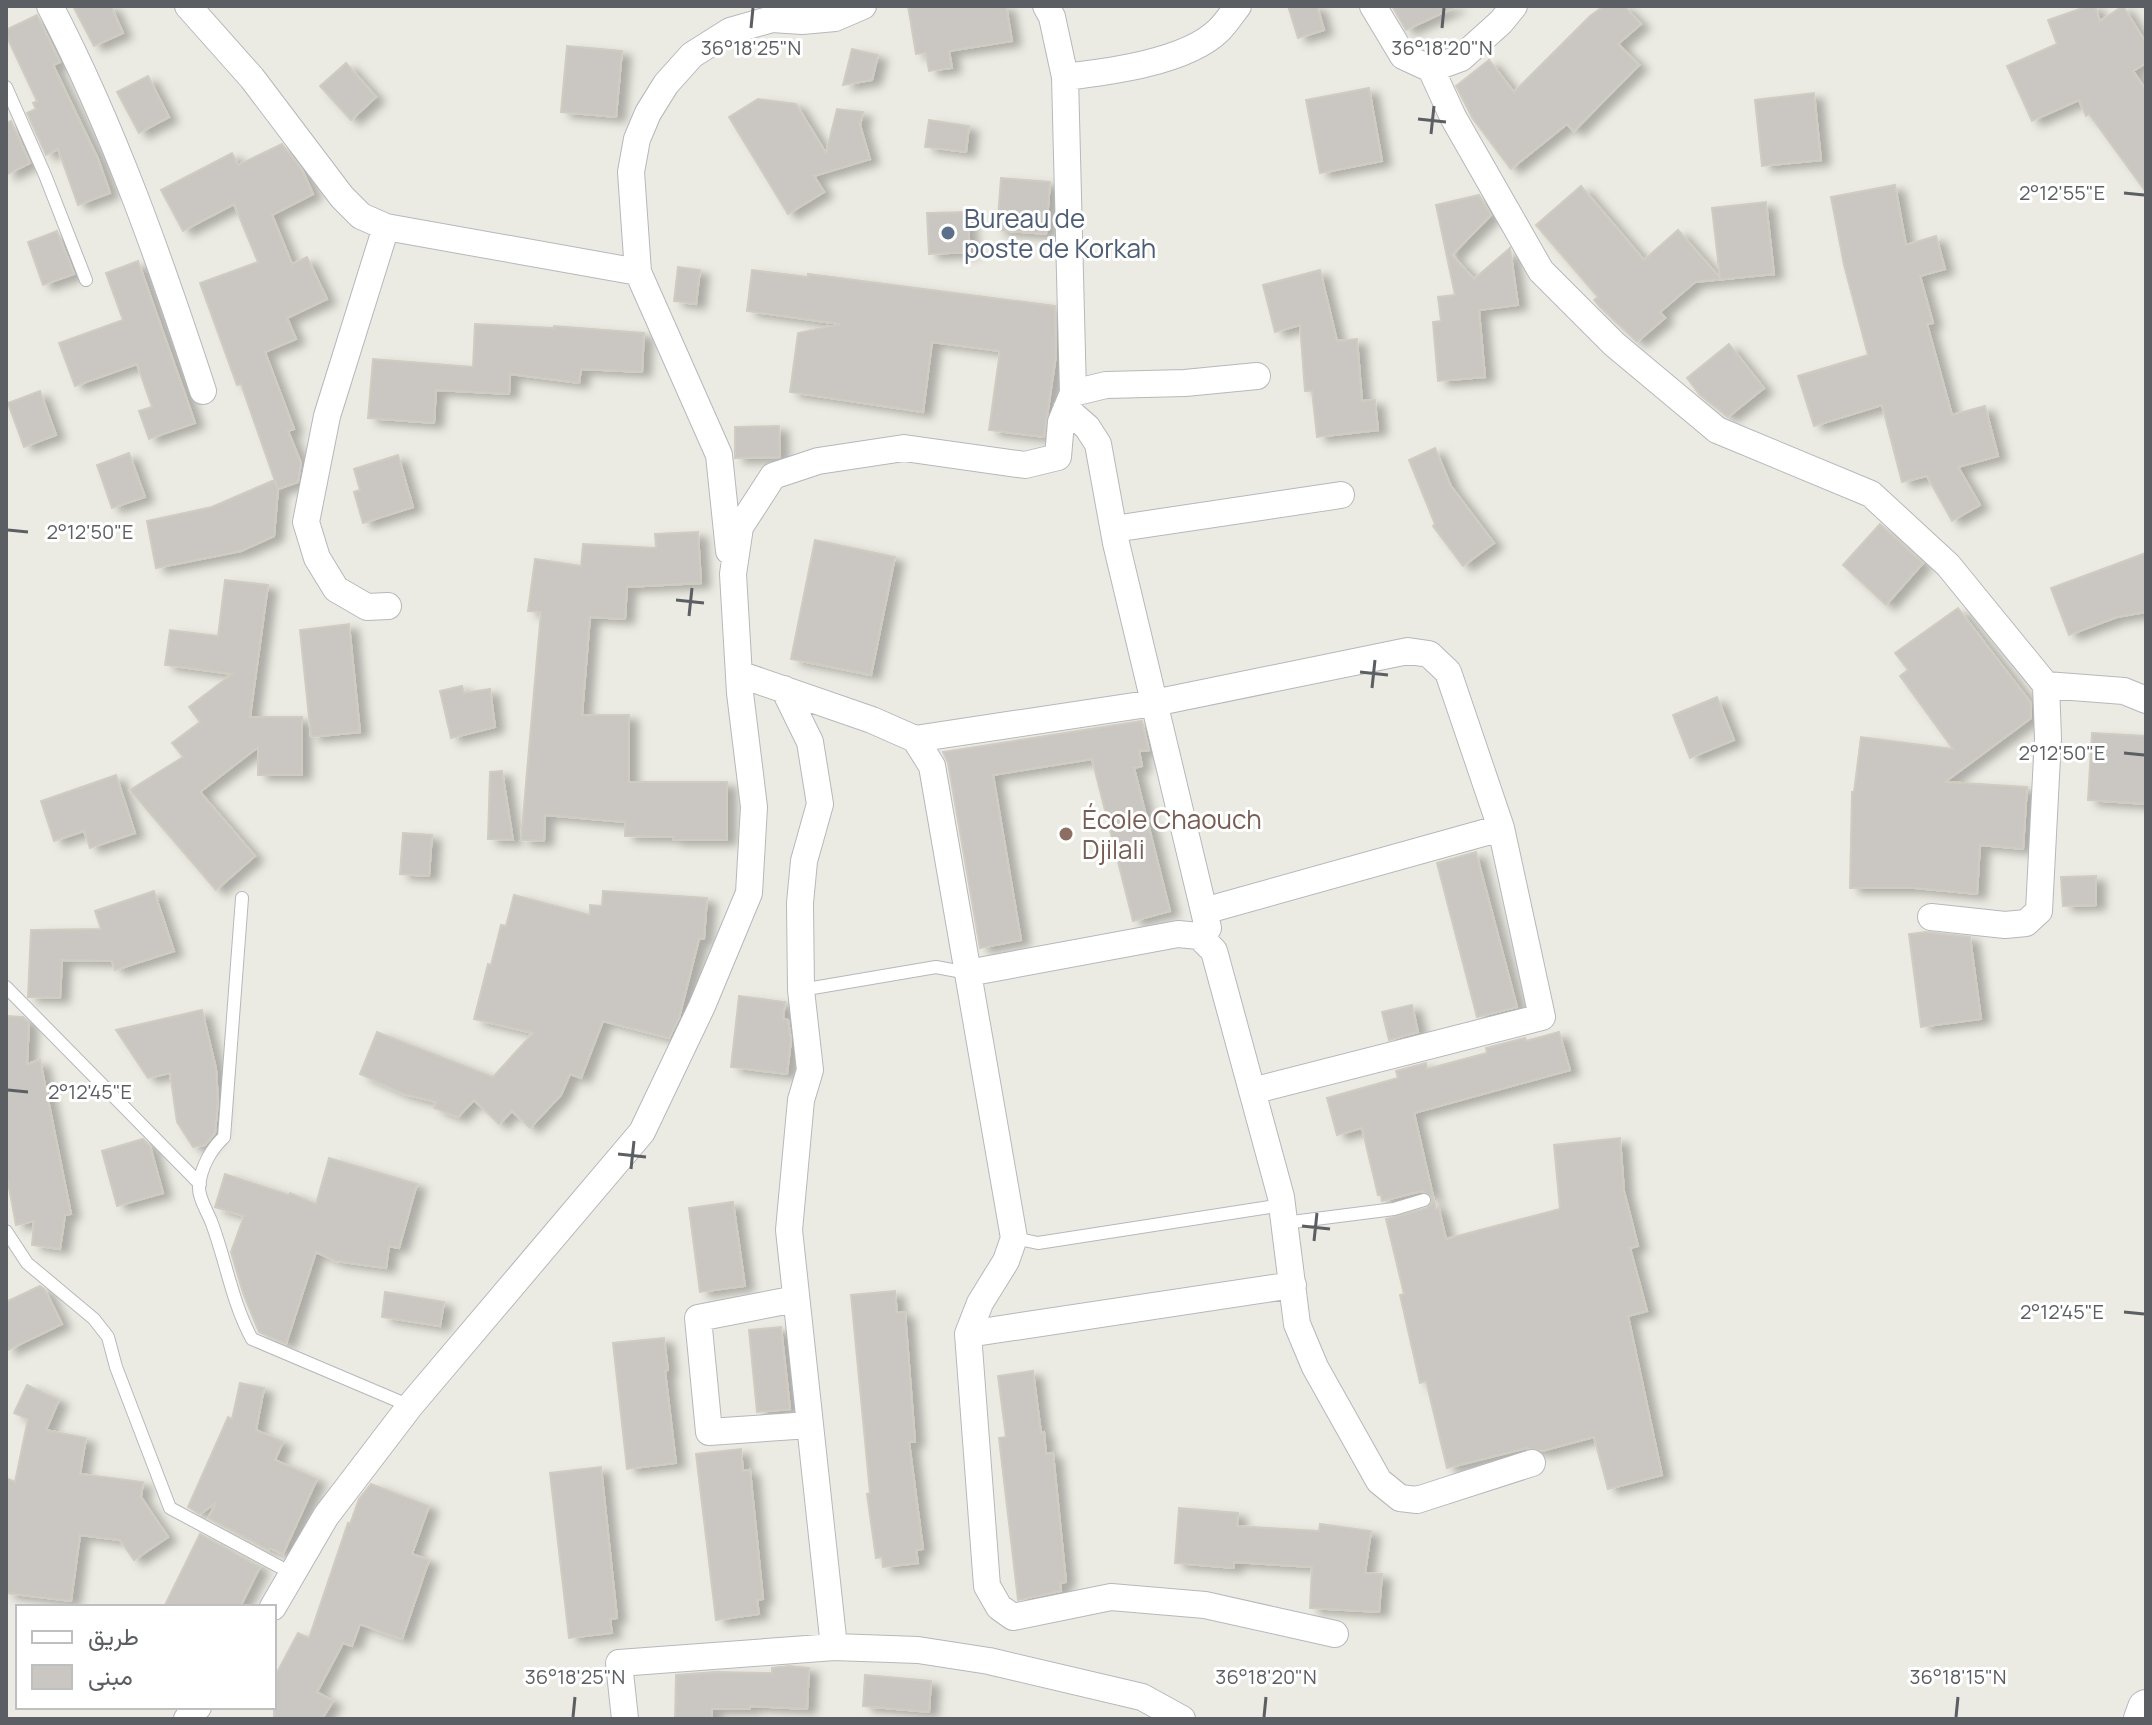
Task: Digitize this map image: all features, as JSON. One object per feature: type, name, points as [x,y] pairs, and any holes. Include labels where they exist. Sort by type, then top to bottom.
[{"type":"main road","points":[[2142,1719],[2146,1708]]},
{"type":"street","points":[[50,6],[86,77],[160,258],[203,391]]},
{"type":"street","points":[[188,6],[252,78],[342,197],[361,216],[386,227],[638,272]]},
{"type":"street","points":[[736,623],[719,455],[638,272],[631,172],[637,139],[666,84],[692,55],[730,31],[772,19],[802,21],[835,18],[863,6]]},
{"type":"street","points":[[274,1605],[326,1516],[410,1406],[642,1132],[702,1006],[749,893],[754,807],[739,674],[733,574],[740,527],[773,476],[818,461],[904,448],[1025,465],[1058,457],[1061,422],[1069,401],[1065,77],[1052,17],[1046,6]]},
{"type":"street","points":[[1065,77],[1116,71],[1176,55],[1217,32],[1238,6]]},
{"type":"street","points":[[1373,6],[1403,56],[1431,69],[1453,117],[1541,271],[1614,344],[1717,430],[1871,494],[1948,565],[2046,685],[2048,738],[2039,911],[2026,923],[2016,924],[1931,917]]},
{"type":"street","points":[[1431,69],[1461,58],[1514,6]]},
{"type":"street","points":[[386,227],[327,416],[306,522],[317,558],[336,589],[367,607],[388,606]]},
{"type":"street","points":[[1069,401],[1106,385],[1185,383],[1257,376]]},
{"type":"street","points":[[1069,401],[1098,444],[1154,703],[1214,951],[1283,1214],[1297,1324],[1315,1367],[1379,1481],[1400,1498],[1417,1500],[1532,1463]]},
{"type":"street","points":[[1114,529],[1341,495]]},
{"type":"street","points":[[739,674],[872,720],[915,739],[1154,703],[1408,651],[1429,654],[1448,672],[1501,828],[1542,1017],[1252,1091]]},
{"type":"street","points":[[2046,685],[2124,691],[2146,700]]},
{"type":"street","points":[[784,689],[810,742],[820,804],[804,861],[801,889],[801,990],[810,1070],[801,1100],[789,1230],[834,1647]]},
{"type":"street","points":[[915,739],[932,766],[1014,1238],[1006,1261],[980,1303],[968,1334],[987,1586],[999,1607],[1013,1617],[1111,1597],[1205,1605],[1335,1634]]},
{"type":"street","points":[[1204,911],[1501,828]]},
{"type":"street","points":[[968,973],[1178,934],[1199,936],[1214,951]]},
{"type":"street","points":[[968,1334],[1293,1285]]},
{"type":"street","points":[[796,1299],[698,1318],[709,1432],[810,1425]]},
{"type":"street","points":[[625,1719],[619,1663],[834,1647],[918,1650],[989,1661],[1182,1719]]},
{"type":"lane","points":[[6,87],[86,280]]},
{"type":"lane","points":[[242,898],[224,1137],[205,1165],[198,1189],[229,1272],[240,1319],[252,1339],[410,1406]]},
{"type":"lane","points":[[801,990],[936,967],[968,973]]},
{"type":"lane","points":[[6,987],[200,1184]]},
{"type":"lane","points":[[1014,1238],[1038,1243],[1283,1214],[1394,1209],[1424,1200]]},
{"type":"lane","points":[[6,1231],[27,1263],[94,1319],[108,1337],[116,1367],[170,1508],[293,1574]]},
{"type":"building","points":[[73,6],[111,6],[123,33],[94,46]]},
{"type":"building","points":[[908,6],[1006,6],[1012,41],[949,51],[952,68],[929,71],[926,53],[916,54]]},
{"type":"building","points":[[1288,6],[1317,6],[1324,30],[1298,38]]},
{"type":"building","points":[[1392,6],[1457,6],[1406,30]]},
{"type":"building","points":[[1604,6],[1624,6],[1641,24],[1618,44],[1639,65],[1574,131],[1567,124],[1511,169],[1473,119],[1456,86],[1489,60],[1514,92],[1590,16]]},
{"type":"building","points":[[2095,6],[2100,21],[2123,6],[2146,43],[2146,63],[2133,71],[2146,90],[2146,192],[2089,114],[2086,116],[2079,100],[2032,121],[2007,66],[2057,44],[2048,20]]},
{"type":"building","points":[[37,15],[60,62],[53,65],[98,159],[110,193],[78,205],[58,149],[46,155],[27,113],[36,109],[33,103],[37,101],[6,35],[6,30]]},
{"type":"building","points":[[567,46],[622,51],[616,117],[561,112]]},
{"type":"building","points":[[852,49],[878,55],[872,80],[843,85]]},
{"type":"building","points":[[346,63],[376,97],[351,120],[320,86]]},
{"type":"building","points":[[148,76],[169,117],[139,133],[117,92]]},
{"type":"building","points":[[1369,88],[1382,161],[1320,173],[1306,100]]},
{"type":"building","points":[[1814,93],[1821,160],[1762,166],[1755,100]]},
{"type":"building","points":[[758,99],[796,104],[826,153],[837,109],[863,112],[860,125],[870,159],[814,176],[824,192],[788,214],[729,117]]},
{"type":"building","points":[[929,120],[969,126],[966,152],[925,147]]},
{"type":"building","points":[[11,121],[30,163],[6,175],[6,123]]},
{"type":"building","points":[[282,144],[302,170],[313,194],[272,215],[292,264],[307,257],[327,299],[287,318],[296,339],[265,352],[294,429],[288,431],[301,463],[298,482],[278,489],[274,536],[241,551],[156,568],[147,521],[212,507],[274,480],[277,487],[241,384],[237,385],[200,283],[258,262],[234,204],[183,231],[161,190],[232,153],[238,165]]},
{"type":"building","points":[[1001,178],[1050,182],[1046,234],[997,230]]},
{"type":"building","points":[[1895,185],[1906,245],[1936,236],[1945,269],[1920,276],[1933,323],[1927,324],[1952,415],[1985,406],[1998,456],[1958,467],[1980,505],[1952,521],[1927,476],[1902,482],[1882,405],[1814,426],[1798,376],[1868,355],[1844,265],[1831,197]]},
{"type":"building","points":[[1581,186],[1644,260],[1678,230],[1720,278],[1712,208],[1766,202],[1774,274],[1695,282],[1660,312],[1665,318],[1637,342],[1600,307],[1594,300],[1598,297],[1536,225]]},
{"type":"building","points":[[1479,195],[1491,215],[1452,255],[1474,279],[1510,248],[1518,305],[1479,310],[1485,377],[1438,381],[1433,322],[1441,321],[1438,297],[1455,295],[1436,205]]},
{"type":"building","name":"Bureau de poste de Korkah","points":[[967,212],[970,252],[929,254],[927,213]]},
{"type":"building","points":[[57,231],[74,274],[43,285],[28,242]]},
{"type":"building","points":[[138,261],[195,423],[149,439],[139,411],[152,407],[137,364],[75,386],[59,343],[123,320],[106,273]]},
{"type":"building","points":[[678,267],[700,270],[696,304],[674,301]]},
{"type":"building","points":[[752,270],[808,277],[808,274],[1055,306],[1056,355],[1044,437],[989,430],[1000,351],[932,342],[923,412],[790,392],[798,333],[840,324],[747,311]]},
{"type":"building","points":[[1320,270],[1337,341],[1357,339],[1362,401],[1375,400],[1378,430],[1317,437],[1312,391],[1305,391],[1300,325],[1275,332],[1263,285]]},
{"type":"building","points":[[475,324],[644,333],[642,372],[581,369],[579,383],[510,374],[509,394],[436,390],[434,423],[368,418],[373,359],[473,367]]},
{"type":"building","points":[[1729,344],[1764,388],[1728,417],[1700,395],[1687,378]]},
{"type":"building","points":[[40,391],[56,435],[24,447],[8,403]]},
{"type":"building","points":[[779,426],[780,457],[735,458],[735,427]]},
{"type":"building","points":[[1435,448],[1451,486],[1494,543],[1463,566],[1433,526],[1435,524],[1409,460]]},
{"type":"building","points":[[129,453],[145,497],[112,508],[97,465]]},
{"type":"building","points":[[398,455],[413,507],[363,523],[354,492],[360,490],[354,469]]},
{"type":"building","points":[[1880,524],[1923,563],[1886,605],[1843,565]]},
{"type":"building","points":[[698,532],[701,583],[627,587],[625,619],[590,617],[582,715],[629,715],[629,782],[727,782],[727,840],[625,836],[625,822],[545,815],[544,841],[521,840],[541,612],[528,611],[535,559],[581,566],[583,544],[656,548],[655,534]]},
{"type":"building","points":[[815,540],[895,557],[871,675],[791,659]]},
{"type":"building","points":[[2146,553],[2146,612],[2117,617],[2069,635],[2051,588]]},
{"type":"building","points":[[225,580],[268,585],[250,717],[302,717],[302,775],[258,775],[258,747],[200,792],[255,856],[216,890],[130,790],[183,757],[172,743],[200,722],[189,707],[232,674],[165,665],[170,630],[218,636]]},
{"type":"building","points":[[1958,608],[2031,703],[2031,718],[1945,782],[2027,787],[2023,849],[1980,845],[1977,894],[1915,888],[1850,888],[1852,792],[1861,737],[1953,749],[1900,676],[1908,670],[1895,653]]},
{"type":"building","points":[[349,624],[360,732],[311,737],[300,630]]},
{"type":"building","points":[[462,686],[464,693],[490,689],[495,727],[451,738],[440,691]]},
{"type":"building","points":[[1717,697],[1734,740],[1690,758],[1673,715]]},
{"type":"building","points":[[1142,721],[1149,750],[1139,751],[1142,766],[1134,768],[1170,911],[1133,921],[1092,759],[993,775],[1021,940],[980,948],[948,763],[943,752]]},
{"type":"building","points":[[2092,733],[2146,736],[2146,804],[2088,800]]},
{"type":"building","points":[[502,771],[513,840],[488,839],[490,772]]},
{"type":"building","points":[[116,775],[135,833],[90,848],[84,831],[54,841],[41,801]]},
{"type":"building","points":[[403,833],[432,835],[429,876],[400,874]]},
{"type":"building","points":[[1476,852],[1517,1007],[1477,1017],[1437,863]]},
{"type":"building","points":[[2096,876],[2096,905],[2063,906],[2061,877]]},
{"type":"building","points":[[154,891],[174,951],[115,970],[112,961],[62,960],[60,998],[28,997],[31,930],[101,929],[95,911]]},
{"type":"building","points":[[603,891],[707,898],[704,939],[699,939],[679,1018],[669,1038],[603,1021],[581,1078],[570,1074],[561,1095],[530,1128],[512,1111],[499,1124],[474,1100],[458,1117],[434,1108],[436,1102],[404,1094],[360,1074],[377,1032],[493,1077],[533,1033],[474,1019],[488,964],[491,965],[501,925],[506,926],[514,895],[590,915],[590,905],[602,906]]},
{"type":"building","points":[[1926,932],[1970,937],[1981,1019],[1921,1027],[1909,934]]},
{"type":"building","points":[[739,996],[785,1002],[783,1019],[788,1020],[791,1040],[787,1074],[731,1067]]},
{"type":"building","points":[[1412,1005],[1418,1032],[1389,1040],[1382,1012]]},
{"type":"building","points":[[202,1010],[216,1069],[218,1101],[215,1133],[205,1145],[193,1147],[177,1122],[170,1073],[148,1078],[116,1030]]},
{"type":"building","points":[[7,1016],[23,1017],[29,1023],[27,1064],[40,1060],[71,1214],[65,1215],[60,1249],[32,1245],[34,1221],[16,1225],[6,1172]]},
{"type":"building","points":[[1559,1032],[1570,1070],[1414,1113],[1446,1239],[1560,1209],[1554,1145],[1620,1138],[1624,1191],[1638,1246],[1630,1248],[1647,1311],[1628,1316],[1662,1475],[1608,1489],[1594,1437],[1542,1451],[1527,1448],[1447,1468],[1426,1381],[1420,1383],[1400,1295],[1404,1294],[1386,1219],[1427,1208],[1432,1203],[1432,1197],[1422,1191],[1382,1201],[1362,1128],[1337,1135],[1327,1098],[1398,1078],[1396,1071],[1426,1063],[1427,1069],[1487,1053],[1486,1048]]},
{"type":"building","points":[[143,1139],[150,1146],[163,1193],[117,1206],[102,1151]]},
{"type":"building","points":[[329,1158],[417,1184],[399,1248],[389,1246],[386,1268],[336,1261],[316,1252],[286,1344],[259,1332],[243,1293],[231,1252],[244,1216],[215,1207],[225,1174],[316,1204]]},
{"type":"building","points":[[733,1202],[745,1286],[700,1292],[689,1208]]},
{"type":"building","points":[[40,1286],[62,1324],[6,1351],[6,1302]]},
{"type":"building","points":[[895,1291],[897,1313],[905,1312],[915,1442],[909,1442],[923,1549],[916,1550],[918,1563],[883,1567],[882,1557],[876,1558],[867,1494],[870,1493],[851,1295]]},
{"type":"building","points":[[385,1292],[444,1302],[440,1326],[382,1317]]},
{"type":"building","points":[[781,1327],[790,1409],[757,1412],[749,1330]]},
{"type":"building","points":[[664,1338],[676,1463],[627,1469],[613,1343]]},
{"type":"building","points":[[1033,1371],[1046,1454],[1053,1453],[1066,1582],[1060,1583],[1061,1591],[1018,1600],[999,1438],[1006,1437],[998,1376]]},
{"type":"building","points":[[240,1383],[264,1388],[256,1430],[283,1442],[275,1460],[317,1479],[283,1554],[270,1548],[268,1550],[208,1518],[216,1503],[200,1514],[188,1507],[228,1417],[232,1419]]},
{"type":"building","points":[[27,1385],[59,1400],[46,1430],[86,1438],[80,1474],[143,1482],[141,1497],[168,1537],[134,1560],[120,1540],[80,1535],[71,1601],[6,1593],[6,1478],[15,1482],[28,1419],[14,1413]]},
{"type":"building","points":[[741,1449],[743,1471],[750,1470],[763,1599],[757,1600],[759,1614],[716,1620],[696,1454]]},
{"type":"building","points":[[601,1467],[617,1618],[610,1619],[612,1633],[569,1638],[550,1473]]},
{"type":"building","points":[[371,1484],[429,1506],[412,1554],[429,1560],[402,1639],[360,1624],[352,1646],[343,1643],[317,1692],[333,1701],[322,1719],[274,1719],[276,1674],[298,1633],[309,1638],[359,1499]]},
{"type":"building","points":[[1179,1508],[1238,1513],[1237,1526],[1319,1531],[1320,1524],[1371,1531],[1365,1573],[1382,1574],[1379,1612],[1310,1608],[1312,1567],[1234,1562],[1234,1568],[1175,1563]]},
{"type":"building","points":[[200,1534],[260,1567],[241,1605],[165,1605]]},
{"type":"building","points":[[772,1668],[809,1668],[807,1709],[750,1706],[750,1709],[712,1709],[712,1719],[675,1719],[676,1675],[772,1673]]},
{"type":"building","points":[[865,1675],[931,1681],[929,1712],[863,1706]]},
{"type":"place","name":"Bureau de poste de Korkah","points":[[948,233]]},
{"type":"place","name":"École Chaouch Djilali","points":[[1066,834]]}]
